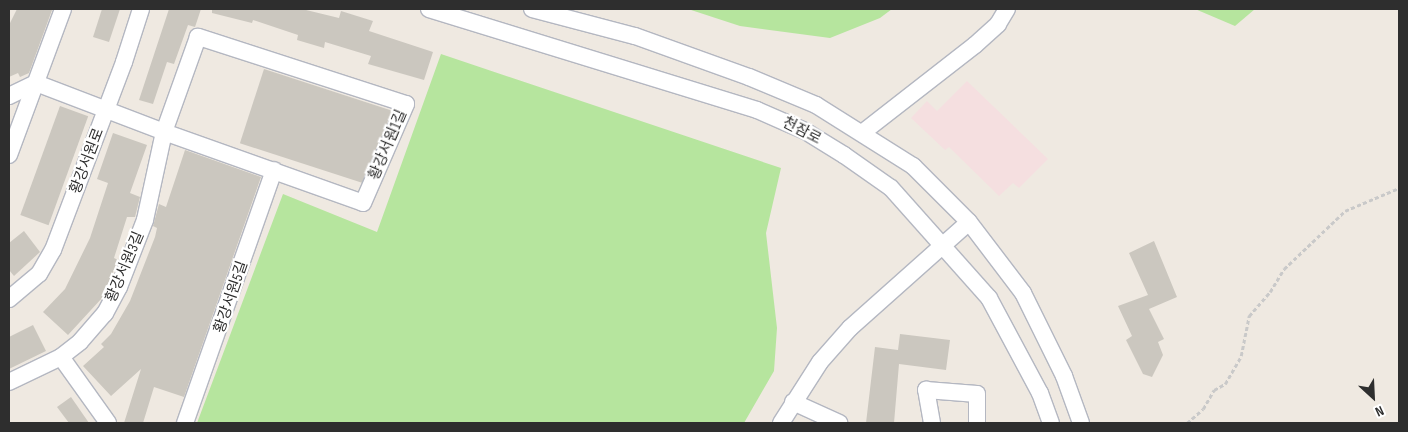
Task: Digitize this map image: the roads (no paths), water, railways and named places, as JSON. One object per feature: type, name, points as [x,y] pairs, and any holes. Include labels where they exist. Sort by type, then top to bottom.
[{"type":"street","points":[[9,155],[63,9]]},
{"type":"street","name":"황강서원로","points":[[9,299],[39,274],[53,250],[141,9]]},
{"type":"street","name":"천잠로","points":[[429,9],[756,110],[805,131],[891,188],[942,242],[989,298],[1040,393],[1051,423]]},
{"type":"street","name":"천잠로","points":[[532,9],[636,36],[749,76],[816,105],[913,166],[969,222],[1023,293],[1064,376],[1081,423]]},
{"type":"street","points":[[862,133],[975,45],[998,24],[1007,9]]},
{"type":"street","name":"황강서원1길","points":[[36,84],[164,132],[274,170],[363,204],[406,104],[198,37],[164,132]]},
{"type":"street","points":[[9,96],[36,84]]},
{"type":"street","name":"황강서원3길","points":[[9,382],[60,358],[80,342],[104,313],[119,287],[145,220],[164,132]]},
{"type":"street","name":"황강서원5길","points":[[185,423],[274,170]]},
{"type":"street","points":[[781,423],[792,402],[820,362],[850,328],[942,242],[969,222]]},
{"type":"street","points":[[60,358],[108,423]]},
{"type":"street","points":[[932,423],[926,390],[977,394],[977,423]]},
{"type":"street","points":[[792,402],[839,423]]}]
